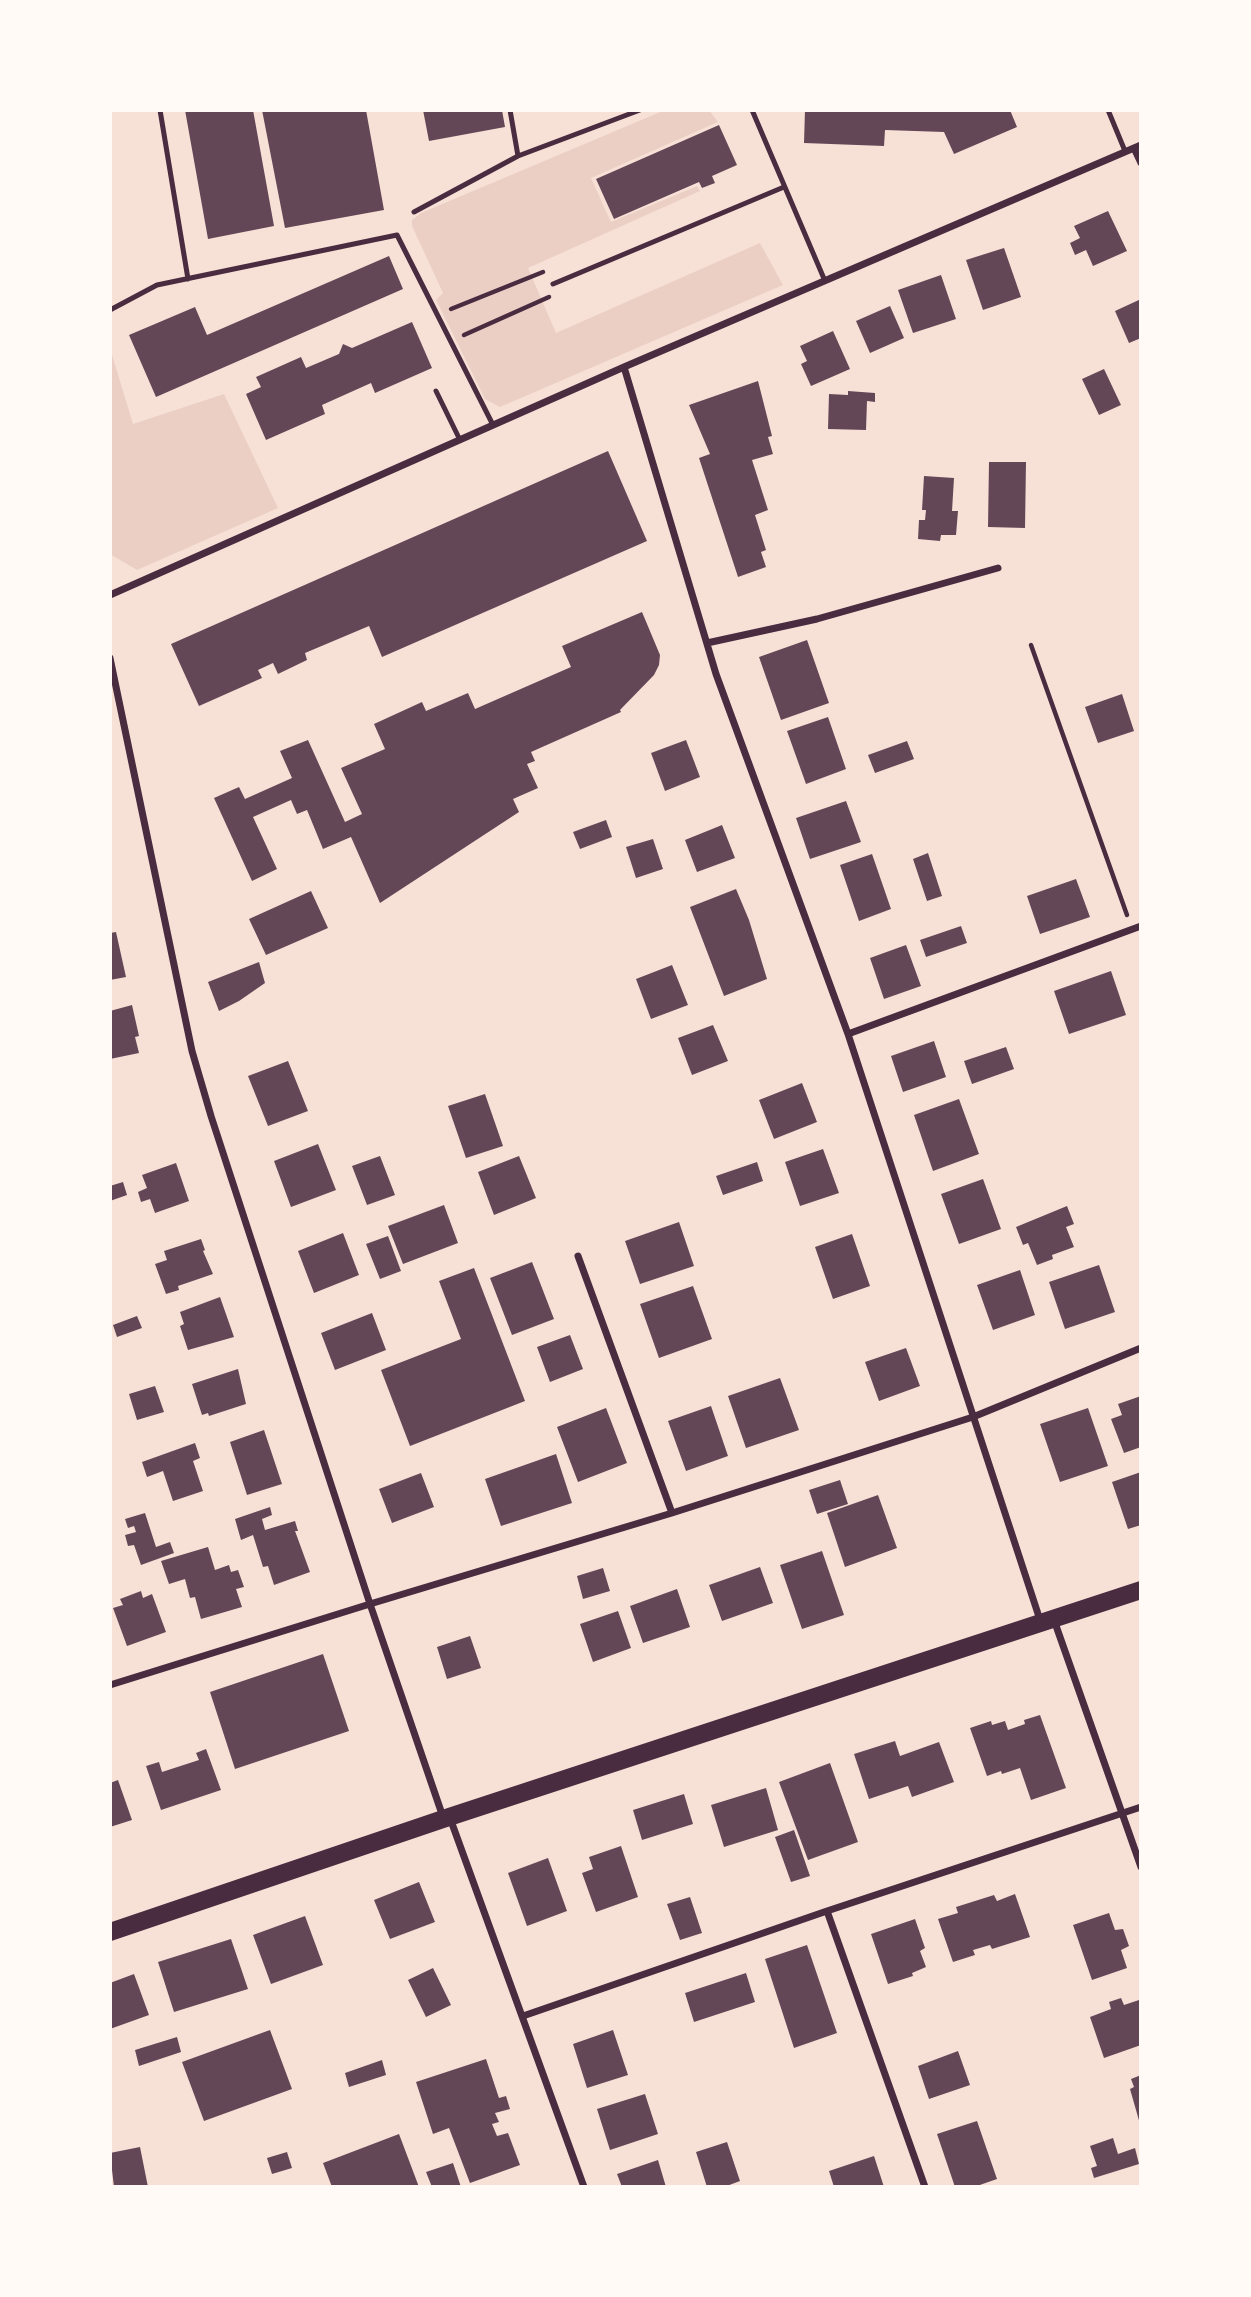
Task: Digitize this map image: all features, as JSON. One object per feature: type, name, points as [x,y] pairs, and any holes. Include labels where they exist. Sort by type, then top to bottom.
[{"type":"main road","points":[[110,1931],[1141,1590]]},
{"type":"street","points":[[110,595],[624,367],[1137,146],[1141,163]]},
{"type":"street","points":[[624,367],[716,674],[848,1034],[973,1417],[1141,1867]]},
{"type":"street","points":[[707,643],[817,619],[998,568]]},
{"type":"street","points":[[110,658],[192,1051],[211,1116],[370,1604],[584,2187]]},
{"type":"street","points":[[848,1034],[1141,926]]},
{"type":"street","points":[[578,1256],[672,1513]]},
{"type":"street","points":[[110,1685],[672,1513],[973,1417],[1141,1348]]},
{"type":"street","points":[[523,2016],[1141,1807]]},
{"type":"street","points":[[827,1911],[925,2187]]},
{"type":"lane","points":[[160,110],[188,279]]},
{"type":"lane","points":[[510,110],[518,156]]},
{"type":"lane","points":[[414,212],[518,156],[640,110]]},
{"type":"lane","points":[[752,110],[825,281]]},
{"type":"lane","points":[[1108,110],[1125,151]]},
{"type":"lane","points":[[553,284],[784,187]]},
{"type":"lane","points":[[110,310],[157,285],[397,235],[493,425]]},
{"type":"lane","points":[[436,391],[460,440]]},
{"type":"path","points":[[437,314],[543,272]]},
{"type":"path","points":[[450,341],[553,296]]},
{"type":"path","points":[[1031,645],[1132,929]]},
{"type":"shaded area","points":[[665,110],[709,110],[718,122],[591,178],[611,222],[697,186],[700,191],[528,268],[556,333],[760,243],[783,285],[500,407],[485,399],[436,300],[443,293],[412,226],[412,220],[421,213]]},
{"type":"shaded area","points":[[110,348],[133,424],[224,394],[278,508],[137,570],[110,554]]},
{"type":"building","points":[[185,110],[253,110],[274,226],[208,239]]},
{"type":"building","points":[[262,110],[366,110],[384,210],[285,228]]},
{"type":"building","points":[[423,110],[502,110],[505,127],[429,141]]},
{"type":"building","points":[[805,110],[1010,110],[1017,127],[954,154],[944,132],[885,130],[884,146],[804,143]]},
{"type":"building","points":[[719,125],[737,165],[712,176],[715,183],[702,188],[699,182],[614,219],[596,179]]},
{"type":"building","points":[[1108,211],[1127,251],[1093,266],[1086,250],[1075,255],[1070,243],[1080,238],[1074,226]]},
{"type":"building","points":[[1004,248],[1021,297],[983,310],[966,260]]},
{"type":"building","points":[[389,256],[403,289],[156,397],[129,335],[195,307],[207,335]]},
{"type":"building","points":[[941,275],[956,319],[913,333],[898,290]]},
{"type":"building","points":[[1141,299],[1141,338],[1129,343],[1115,311]]},
{"type":"building","points":[[890,306],[904,338],[870,353],[856,321]]},
{"type":"building","points":[[412,322],[432,368],[375,393],[371,383],[322,405],[325,414],[266,440],[246,394],[261,387],[256,377],[301,357],[306,368],[339,354],[343,344],[352,348]]},
{"type":"building","points":[[833,331],[850,369],[811,386],[801,364],[807,361],[800,346]]},
{"type":"building","points":[[1104,369],[1121,405],[1099,415],[1082,379]]},
{"type":"building","points":[[758,381],[772,436],[768,437],[773,454],[752,460],[768,510],[755,515],[766,550],[761,552],[766,567],[738,577],[699,458],[710,454],[689,405]]},
{"type":"building","points":[[848,391],[875,393],[875,402],[867,401],[866,430],[828,429],[829,394],[848,395]]},
{"type":"building","points":[[608,451],[647,541],[382,657],[369,626],[305,653],[307,660],[278,674],[273,663],[258,670],[262,678],[199,706],[171,644]]},
{"type":"building","points":[[989,462],[1026,462],[1025,528],[988,527]]},
{"type":"building","points":[[924,476],[954,478],[952,511],[958,511],[956,535],[941,535],[940,541],[918,539],[919,520],[925,520],[926,510],[922,510]]},
{"type":"building","points":[[642,612],[660,655],[654,675],[621,712],[531,752],[535,761],[527,764],[538,788],[513,799],[519,812],[380,903],[351,837],[323,849],[307,810],[297,814],[291,800],[253,817],[277,869],[252,881],[214,798],[239,787],[245,799],[292,778],[280,751],[308,740],[345,822],[362,814],[341,768],[385,749],[374,724],[422,702],[426,711],[468,693],[475,709],[571,667],[562,646]]},
{"type":"building","points":[[807,640],[829,703],[781,720],[759,657]]},
{"type":"building","points":[[1122,694],[1134,731],[1098,743],[1085,707]]},
{"type":"building","points":[[828,717],[846,769],[806,784],[787,731]]},
{"type":"building","points":[[686,740],[700,777],[665,791],[651,753]]},
{"type":"building","points":[[907,741],[914,759],[875,773],[868,755]]},
{"type":"building","points":[[846,801],[861,842],[810,859],[796,818]]},
{"type":"building","points":[[606,820],[612,837],[580,849],[573,832]]},
{"type":"building","points":[[722,825],[735,858],[697,872],[685,840]]},
{"type":"building","points":[[653,839],[663,869],[636,878],[626,847]]},
{"type":"building","points":[[928,853],[942,896],[927,901],[913,859]]},
{"type":"building","points":[[872,854],[891,909],[859,921],[840,865]]},
{"type":"building","points":[[1076,879],[1090,917],[1040,934],[1027,896]]},
{"type":"building","points":[[736,889],[749,920],[767,979],[724,996],[690,907]]},
{"type":"building","points":[[311,891],[328,928],[266,955],[249,919]]},
{"type":"building","points":[[961,926],[967,943],[926,957],[920,940]]},
{"type":"building","points":[[116,932],[126,977],[110,980],[110,933]]},
{"type":"building","points":[[906,945],[921,986],[884,999],[870,958]]},
{"type":"building","points":[[259,962],[265,983],[219,1011],[208,982]]},
{"type":"building","points":[[672,965],[688,1005],[651,1019],[636,979]]},
{"type":"building","points":[[1111,971],[1126,1015],[1069,1034],[1054,991]]},
{"type":"building","points":[[132,1005],[139,1036],[135,1037],[139,1053],[110,1059],[110,1011]]},
{"type":"building","points":[[713,1025],[728,1061],[692,1075],[678,1038]]},
{"type":"building","points":[[934,1041],[946,1077],[903,1092],[891,1056]]},
{"type":"building","points":[[1006,1047],[1014,1069],[972,1084],[964,1061]]},
{"type":"building","points":[[288,1061],[308,1111],[268,1126],[248,1076]]},
{"type":"building","points":[[802,1083],[817,1122],[774,1139],[759,1100]]},
{"type":"building","points":[[485,1094],[503,1146],[466,1158],[448,1106]]},
{"type":"building","points":[[959,1099],[979,1154],[933,1171],[914,1115]]},
{"type":"building","points":[[318,1144],[336,1190],[291,1207],[274,1161]]},
{"type":"building","points":[[823,1149],[839,1193],[800,1206],[785,1162]]},
{"type":"building","points":[[380,1156],[395,1195],[367,1205],[352,1166]]},
{"type":"building","points":[[519,1156],[536,1198],[494,1215],[478,1172]]},
{"type":"building","points":[[757,1162],[763,1181],[723,1195],[716,1176]]},
{"type":"building","points":[[176,1163],[189,1201],[155,1213],[150,1199],[141,1202],[138,1192],[147,1188],[142,1175]]},
{"type":"building","points":[[983,1179],[1001,1229],[959,1244],[941,1194]]},
{"type":"building","points":[[123,1182],[127,1195],[110,1201],[110,1186]]},
{"type":"building","points":[[444,1205],[458,1243],[403,1264],[388,1226]]},
{"type":"building","points":[[1067,1206],[1074,1224],[1066,1227],[1074,1247],[1052,1255],[1053,1259],[1037,1265],[1028,1243],[1023,1245],[1016,1227]]},
{"type":"building","points":[[679,1222],[694,1266],[640,1284],[625,1241]]},
{"type":"building","points":[[343,1233],[359,1275],[314,1293],[298,1251]]},
{"type":"building","points":[[852,1234],[870,1286],[833,1299],[815,1247]]},
{"type":"building","points":[[388,1236],[401,1271],[380,1279],[366,1244]]},
{"type":"building","points":[[201,1239],[213,1274],[178,1286],[179,1290],[166,1294],[155,1264],[167,1260],[164,1251]]},
{"type":"building","points":[[532,1262],[554,1319],[512,1335],[490,1278]]},
{"type":"building","points":[[1099,1265],[1115,1312],[1065,1329],[1049,1282]]},
{"type":"building","points":[[474,1268],[525,1401],[410,1446],[381,1370],[461,1339],[439,1281]]},
{"type":"building","points":[[1020,1270],[1035,1315],[993,1330],[977,1285]]},
{"type":"building","points":[[693,1286],[712,1339],[659,1358],[640,1304]]},
{"type":"building","points":[[220,1297],[234,1337],[188,1350],[180,1326],[184,1324],[180,1312]]},
{"type":"building","points":[[372,1313],[386,1350],[335,1370],[321,1333]]},
{"type":"building","points":[[137,1316],[142,1328],[117,1337],[113,1325]]},
{"type":"building","points":[[570,1335],[583,1369],[550,1382],[537,1347]]},
{"type":"building","points":[[906,1348],[920,1386],[879,1401],[865,1362]]},
{"type":"building","points":[[238,1369],[246,1404],[209,1416],[208,1413],[202,1415],[192,1384]]},
{"type":"building","points":[[780,1378],[799,1430],[746,1448],[728,1396]]},
{"type":"building","points":[[155,1386],[164,1412],[137,1420],[129,1394]]},
{"type":"building","points":[[1141,1396],[1141,1447],[1124,1453],[1111,1419],[1122,1415],[1118,1404]]},
{"type":"building","points":[[711,1406],[728,1456],[686,1471],[668,1421]]},
{"type":"building","points":[[606,1408],[627,1463],[578,1482],[557,1427]]},
{"type":"building","points":[[1088,1408],[1108,1466],[1060,1482],[1040,1424]]},
{"type":"building","points":[[264,1430],[282,1484],[247,1495],[230,1442]]},
{"type":"building","points":[[195,1443],[200,1458],[193,1461],[203,1491],[173,1501],[163,1471],[147,1477],[142,1462]]},
{"type":"building","points":[[556,1454],[572,1503],[501,1526],[485,1479]]},
{"type":"building","points":[[1141,1472],[1141,1525],[1128,1529],[1112,1482]]},
{"type":"building","points":[[421,1473],[434,1507],[392,1523],[379,1489]]},
{"type":"building","points":[[840,1480],[848,1504],[817,1514],[809,1490]]},
{"type":"building","points":[[878,1495],[897,1548],[845,1567],[827,1513]]},
{"type":"building","points":[[270,1507],[272,1515],[262,1519],[265,1530],[295,1521],[298,1531],[295,1531],[310,1572],[274,1585],[268,1566],[263,1567],[253,1535],[241,1540],[235,1519]]},
{"type":"building","points":[[145,1513],[156,1547],[170,1542],[174,1553],[141,1565],[134,1545],[128,1546],[125,1535],[136,1532],[134,1526],[128,1528],[125,1519]]},
{"type":"building","points":[[208,1547],[215,1570],[229,1565],[231,1572],[238,1570],[244,1587],[236,1589],[242,1607],[201,1619],[195,1597],[190,1598],[185,1579],[169,1584],[161,1561]]},
{"type":"building","points":[[822,1551],[844,1615],[802,1629],[780,1565]]},
{"type":"building","points":[[760,1567],[773,1603],[722,1621],[709,1585]]},
{"type":"building","points":[[603,1568],[610,1591],[583,1599],[577,1576]]},
{"type":"building","points":[[677,1589],[690,1627],[643,1643],[630,1606]]},
{"type":"building","points":[[141,1591],[143,1598],[152,1594],[166,1632],[127,1646],[113,1608],[123,1605],[120,1599]]},
{"type":"building","points":[[618,1611],[631,1648],[593,1662],[580,1624]]},
{"type":"building","points":[[470,1636],[481,1668],[447,1679],[437,1647]]},
{"type":"building","points":[[323,1654],[349,1731],[235,1769],[210,1692]]},
{"type":"building","points":[[1040,1715],[1066,1788],[1031,1800],[1020,1768],[987,1776],[970,1728],[991,1721],[992,1725],[1005,1721],[1008,1730],[1025,1724],[1024,1720]]},
{"type":"building","points":[[895,1741],[900,1756],[939,1742],[954,1782],[912,1797],[908,1786],[869,1799],[854,1754]]},
{"type":"building","points":[[206,1749],[221,1790],[161,1810],[146,1766],[159,1762],[162,1772],[199,1760],[196,1753]]},
{"type":"building","points":[[830,1763],[858,1842],[808,1860],[779,1782]]},
{"type":"building","points":[[118,1780],[132,1820],[110,1827],[110,1783]]},
{"type":"building","points":[[766,1788],[778,1830],[724,1847],[711,1805]]},
{"type":"building","points":[[684,1794],[693,1824],[642,1840],[633,1810]]},
{"type":"building","points":[[794,1830],[810,1876],[791,1882],[775,1837]]},
{"type":"building","points":[[621,1846],[638,1897],[596,1912],[582,1873],[593,1869],[589,1857]]},
{"type":"building","points":[[548,1858],[567,1911],[527,1926],[508,1873]]},
{"type":"building","points":[[419,1882],[435,1922],[390,1939],[374,1900]]},
{"type":"building","points":[[1015,1894],[1030,1937],[992,1949],[990,1945],[973,1950],[975,1955],[953,1962],[938,1919],[958,1913],[956,1907],[994,1895],[997,1901]]},
{"type":"building","points":[[690,1897],[702,1933],[680,1940],[667,1904]]},
{"type":"building","points":[[1109,1913],[1115,1930],[1123,1929],[1129,1946],[1121,1950],[1127,1968],[1092,1980],[1073,1925]]},
{"type":"building","points":[[305,1916],[323,1965],[271,1984],[253,1935]]},
{"type":"building","points":[[915,1919],[925,1948],[920,1951],[926,1967],[912,1973],[913,1976],[888,1984],[871,1934]]},
{"type":"building","points":[[231,1939],[248,1989],[174,2012],[158,1962]]},
{"type":"building","points":[[807,1945],[837,2033],[794,2048],[765,1959]]},
{"type":"building","points":[[433,1968],[451,2005],[426,2017],[408,1980]]},
{"type":"building","points":[[746,1973],[755,2002],[694,2022],[685,1993]]},
{"type":"building","points":[[134,1974],[149,2015],[110,2029],[110,1983]]},
{"type":"building","points":[[1121,1998],[1124,2005],[1139,2000],[1141,2045],[1104,2058],[1090,2017],[1111,2009],[1109,2002]]},
{"type":"building","points":[[270,2030],[292,2089],[204,2121],[182,2062]]},
{"type":"building","points":[[613,2030],[628,2075],[587,2088],[573,2044]]},
{"type":"building","points":[[177,2037],[181,2052],[139,2066],[135,2050]]},
{"type":"building","points":[[958,2051],[970,2085],[929,2099],[918,2066]]},
{"type":"building","points":[[486,2059],[499,2098],[506,2096],[510,2109],[495,2113],[499,2122],[492,2124],[497,2136],[508,2133],[520,2165],[470,2183],[449,2128],[433,2134],[416,2082]]},
{"type":"building","points":[[382,2060],[386,2075],[349,2087],[345,2073]]},
{"type":"building","points":[[1141,2075],[1140,2124],[1130,2089],[1134,2087],[1131,2079]]},
{"type":"building","points":[[645,2094],[658,2134],[610,2150],[597,2109]]},
{"type":"building","points":[[977,2121],[997,2179],[974,2187],[955,2187],[937,2134]]},
{"type":"building","points":[[399,2134],[419,2187],[332,2187],[323,2163]]},
{"type":"building","points":[[1113,2138],[1118,2154],[1135,2148],[1139,2164],[1094,2178],[1091,2168],[1097,2166],[1090,2146]]},
{"type":"building","points":[[727,2142],[740,2181],[724,2187],[707,2187],[696,2152]]},
{"type":"building","points":[[140,2147],[148,2187],[114,2187],[110,2153]]},
{"type":"building","points":[[287,2152],[292,2168],[272,2174],[267,2158]]},
{"type":"building","points":[[874,2156],[884,2187],[834,2187],[829,2171]]},
{"type":"building","points":[[658,2160],[666,2187],[622,2187],[617,2174]]},
{"type":"building","points":[[453,2163],[461,2187],[432,2187],[426,2172]]}]
